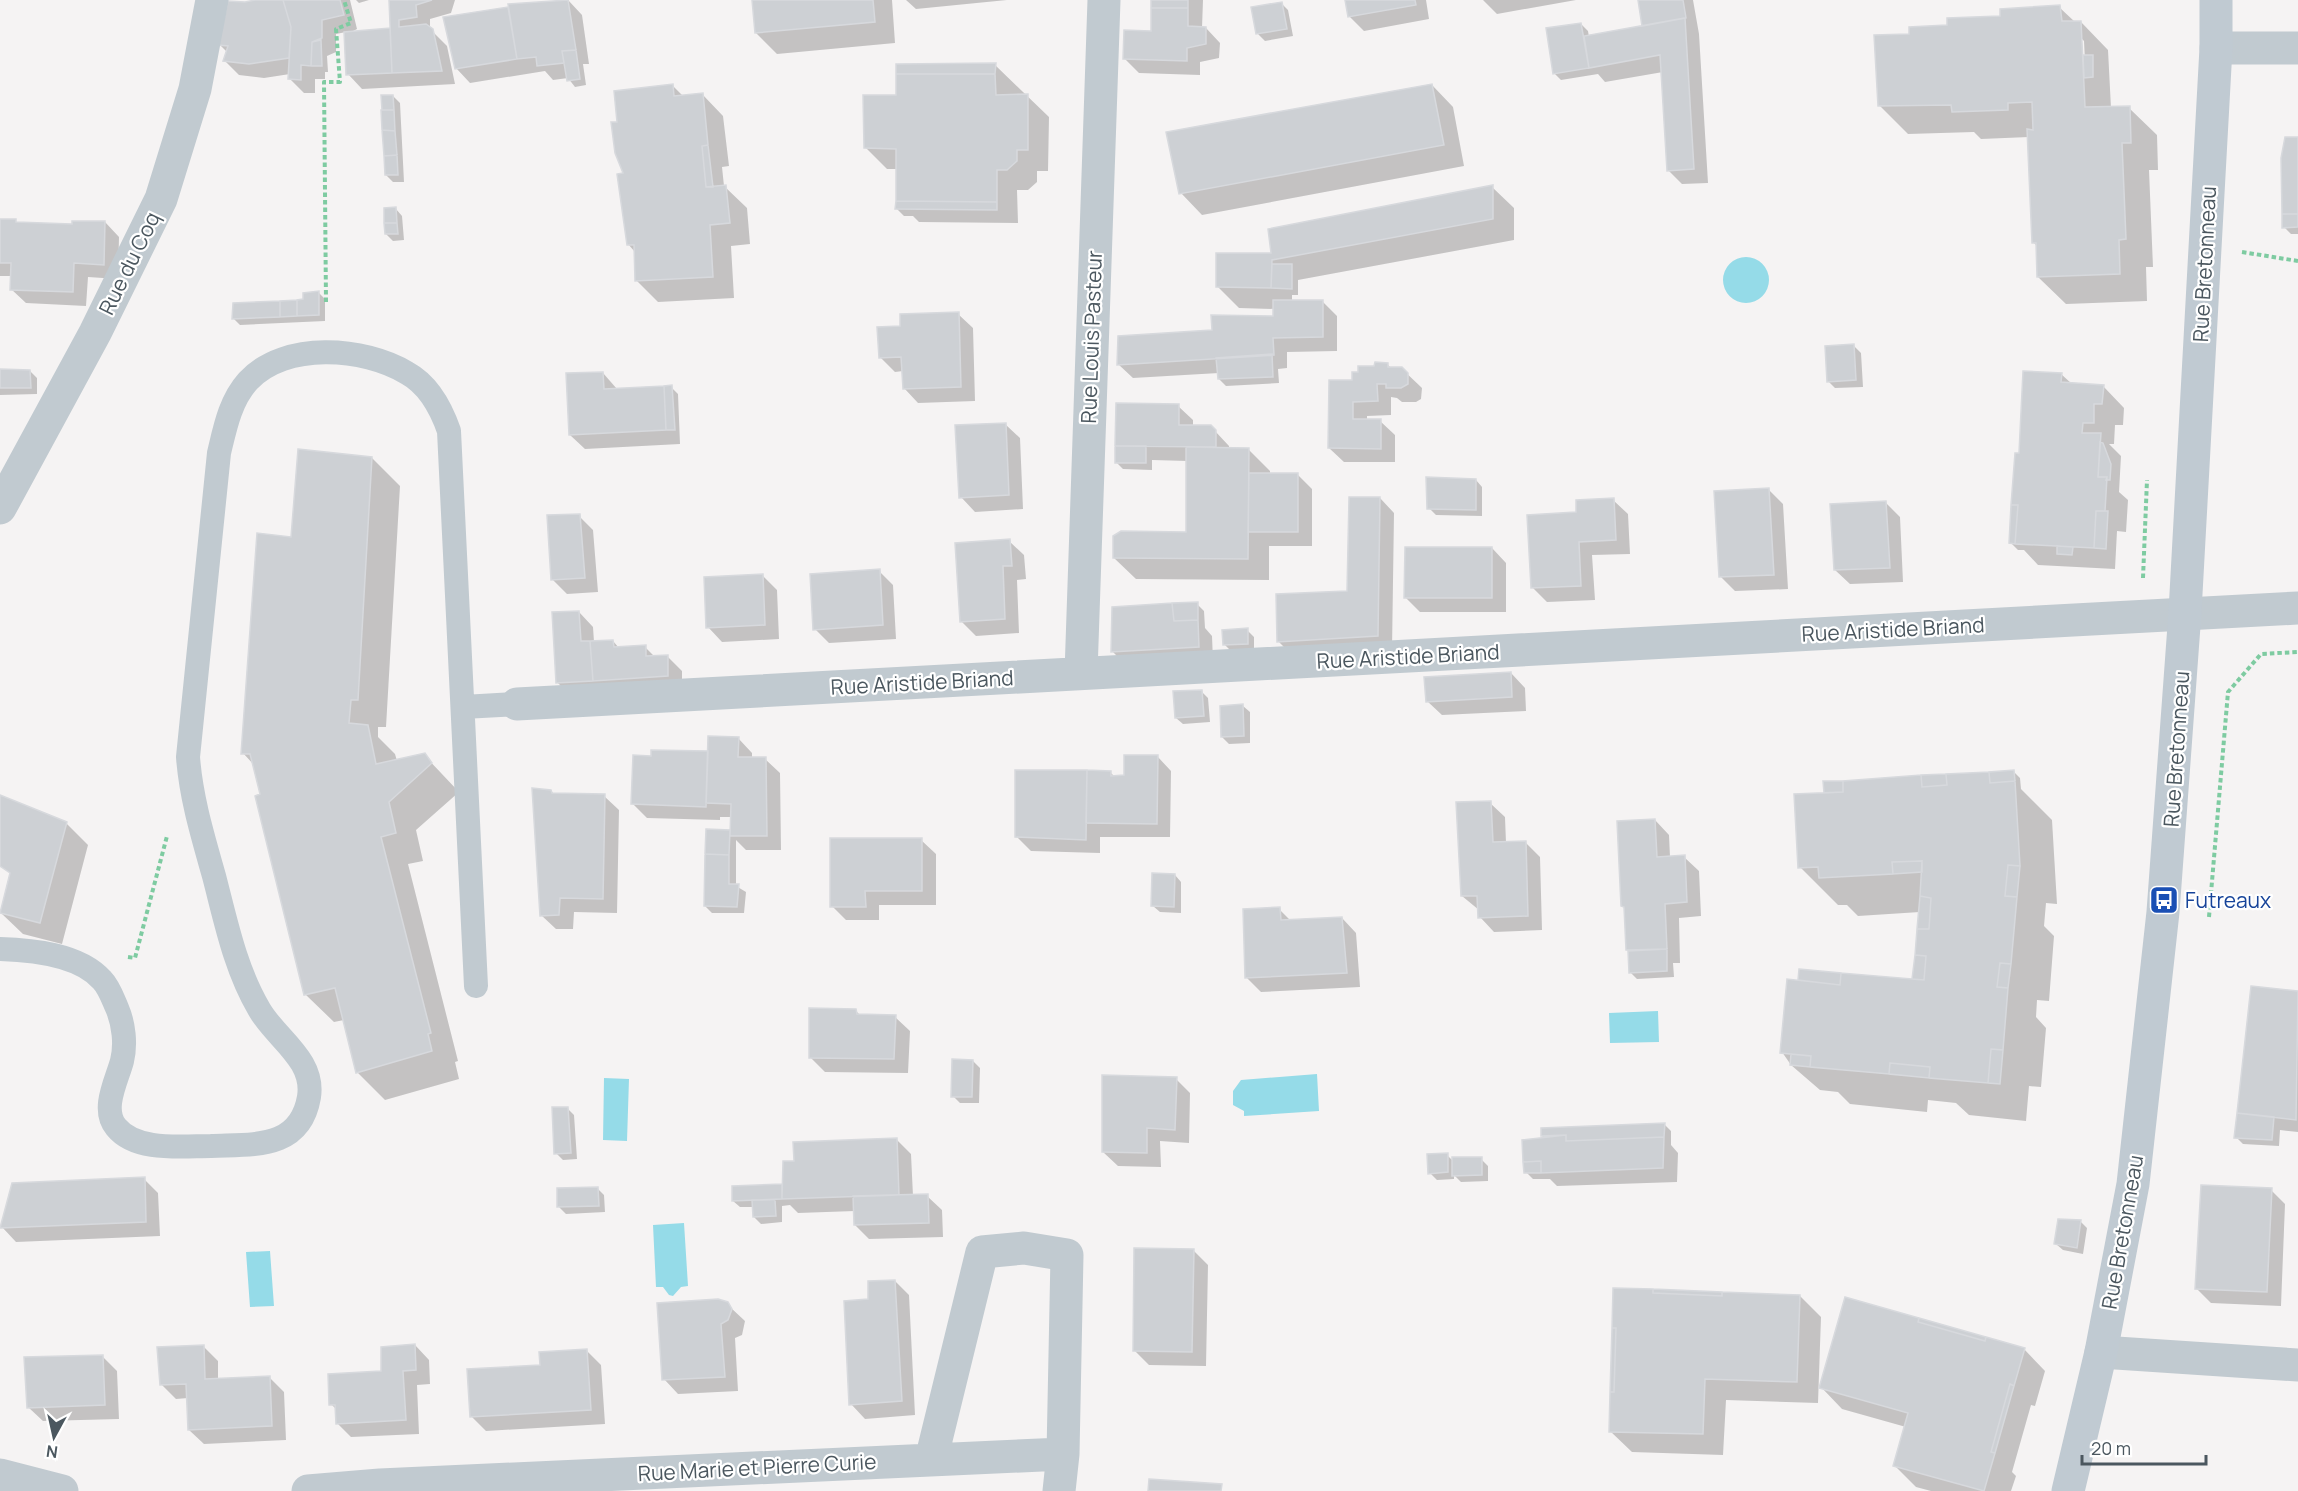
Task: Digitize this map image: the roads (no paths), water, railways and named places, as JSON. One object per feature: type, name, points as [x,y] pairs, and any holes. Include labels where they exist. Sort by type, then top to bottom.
[{"type":"street","name":"Rue du Coq","points":[[0,508],[130,265],[161,199],[195,88],[212,0]]},
{"type":"street","name":"Rue Louis Pasteur","points":[[1081,673],[1104,0]]},
{"type":"street","name":"Rue Bretonneau","points":[[2068,1491],[2100,1352],[2134,1172],[2164,900],[2186,612],[2216,48],[2216,0]]},
{"type":"street","points":[[2216,48],[2298,48]]},
{"type":"street","name":"Rue Aristide Briand","points":[[517,704],[2186,612],[2298,608]]},
{"type":"street","points":[[931,1460],[982,1252],[1024,1248],[1067,1255],[1063,1454],[1059,1491]]},
{"type":"street","points":[[2100,1352],[2298,1365]]},
{"type":"street","name":"Rue Marie et Pierre Curie","points":[[308,1491],[380,1485],[597,1483],[931,1460],[1063,1454]]},
{"type":"street","points":[[0,1475],[10,1491]]},
{"type":"street","points":[[0,1475],[63,1491]]},
{"type":"lane","points":[[0,949],[27,950],[61,958],[87,968],[102,980],[120,1015],[124,1040],[110,1110],[114,1126],[128,1137],[151,1144],[179,1147],[258,1144],[281,1138],[296,1129],[306,1110],[310,1094],[307,1075],[300,1058],[260,1011],[235,956],[190,787],[188,757],[219,453],[226,421],[237,396],[249,381],[272,364],[291,357],[325,353],[382,362],[408,373],[426,388],[440,407],[449,430],[476,987]]},
{"type":"lane","points":[[463,707],[517,704]]},
{"type":"water","points":[[1746,257],[1755,258],[1762,264],[1768,271],[1768,289],[1762,296],[1755,302],[1746,303],[1737,302],[1730,296],[1724,289],[1723,280],[1724,271],[1730,264],[1737,258]]},
{"type":"water","points":[[1658,1011],[1659,1042],[1610,1043],[1609,1013]]},
{"type":"water","points":[[1317,1074],[1319,1111],[1244,1116],[1244,1111],[1233,1105],[1233,1091],[1241,1080]]},
{"type":"water","points":[[604,1078],[629,1079],[627,1141],[603,1140]]},
{"type":"water","points":[[684,1223],[688,1286],[681,1287],[673,1296],[669,1295],[663,1287],[656,1287],[653,1225]]},
{"type":"water","points":[[270,1251],[274,1306],[250,1307],[246,1252]]},
{"type":"place","name":"Futreaux","points":[[2164,900]]}]
